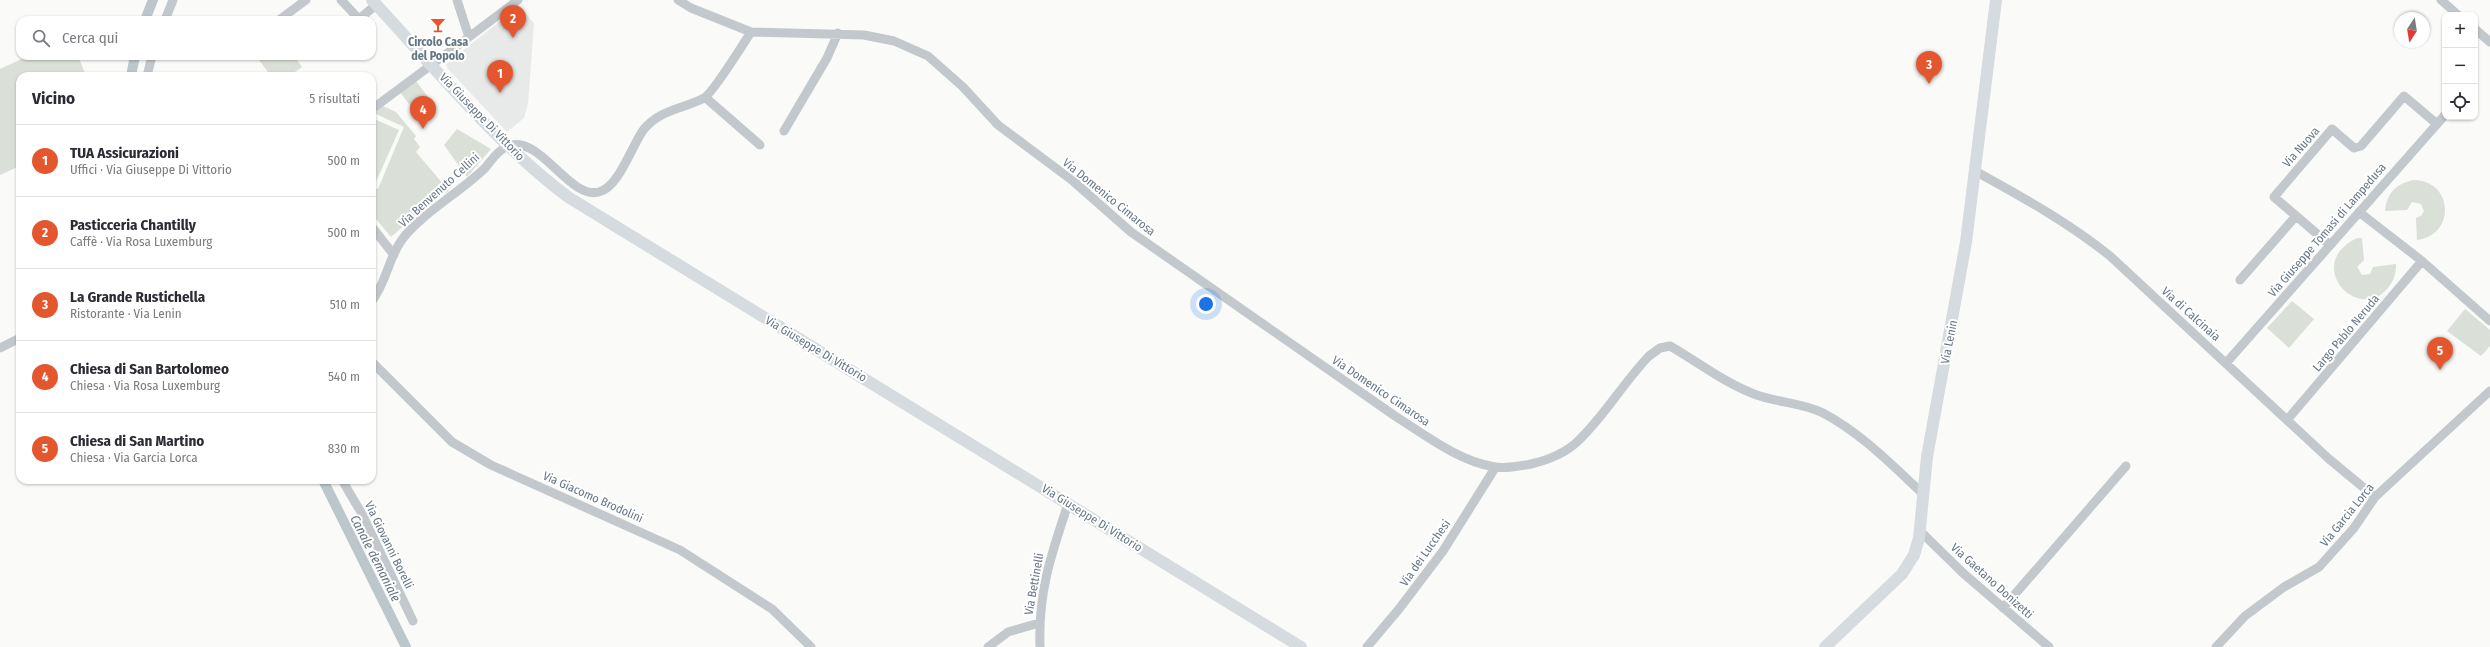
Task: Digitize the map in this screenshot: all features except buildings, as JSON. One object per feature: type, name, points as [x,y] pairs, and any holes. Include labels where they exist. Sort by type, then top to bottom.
[{"type":"main road","name":"Via Lenin","points":[[1825,647],[1902,574],[1914,555],[1920,531],[1922,493],[1965,250],[1996,0]]},
{"type":"main road","name":"Via Giuseppe Di Vittorio","points":[[374,2],[507,146],[540,175],[585,208],[1300,647]]},
{"type":"street","points":[[167,16],[173,0]]},
{"type":"street","points":[[284,16],[306,0]]},
{"type":"street","points":[[341,0],[356,16]]},
{"type":"street","points":[[457,0],[469,37]]},
{"type":"street","points":[[376,106],[433,66],[518,0]]},
{"type":"street","name":"Via Domenico Cimarosa","points":[[678,0],[691,8],[751,32],[838,33],[883,38],[928,56],[963,87],[998,125],[1072,182],[1130,232],[1436,443],[1469,459],[1495,468],[1538,462],[1570,448],[1585,434],[1649,356],[1660,348],[1670,346],[1741,389],[1768,399],[1804,405],[1825,414],[1875,449],[1922,493]]},
{"type":"street","points":[[2441,0],[2455,12]]},
{"type":"street","points":[[362,16],[374,2]]},
{"type":"street","points":[[507,146],[516,145],[529,147],[584,190],[599,192],[606,188],[615,179],[643,131],[654,118],[674,108],[706,98],[751,32]]},
{"type":"street","points":[[2478,32],[2490,42]]},
{"type":"street","points":[[784,131],[827,58],[838,33]]},
{"type":"street","points":[[148,72],[151,60]]},
{"type":"street","name":"Via Nuova","points":[[2330,245],[2274,197],[2332,129],[2354,148],[2361,146],[2404,96],[2437,124]]},
{"type":"street","points":[[706,98],[760,145]]},
{"type":"street","name":"Via Giuseppe Tomasi di Lampedusa","points":[[2227,362],[2442,118]]},
{"type":"street","name":"Via Benvenuto Cellini","points":[[376,294],[385,279],[401,241],[412,229],[467,184],[507,146]]},
{"type":"street","name":"Via di Calcinaia","points":[[1975,172],[2040,208],[2085,236],[2227,362],[2287,420],[2375,497]]},
{"type":"street","points":[[2359,212],[2422,261],[2490,320]]},
{"type":"street","points":[[2240,280],[2296,216]]},
{"type":"street","points":[[376,232],[394,255]]},
{"type":"street","name":"Largo Pablo Neruda","points":[[2287,420],[2422,261]]},
{"type":"street","points":[[0,348],[16,340]]},
{"type":"street","name":"Via Giacomo Brodolini","points":[[376,366],[452,442],[491,465],[680,550],[772,609],[812,647]]},
{"type":"street","name":"Via Garcia Lorca","points":[[2216,647],[2246,616],[2284,587],[2313,571],[2325,561],[2354,528],[2375,497],[2490,391]]},
{"type":"street","points":[[2003,608],[2126,466]]},
{"type":"street","name":"Via dei Lucchesi","points":[[1367,647],[1399,609],[1443,551],[1495,468]]},
{"type":"street","name":"Via Giovanni Borelli","points":[[344,484],[362,514],[413,621]]},
{"type":"street","name":"Via Bettinelli","points":[[1040,647],[1039,623],[1050,557],[1068,504]]},
{"type":"street","name":"Via Gaetano Donizetti","points":[[1920,531],[2003,608],[2049,647]]},
{"type":"street","points":[[988,647],[1008,632],[1039,623]]},
{"type":"shaded area","points":[[519,6],[534,23],[528,104],[524,118],[507,132],[448,69],[446,64]]},
{"type":"shaded area","points":[[19,60],[80,60],[84,72],[16,72],[16,168],[0,175],[0,69]]},
{"type":"shaded area","points":[[259,60],[297,60],[302,67],[295,72],[268,72]]},
{"type":"shaded area","points":[[416,81],[431,101],[415,112],[400,92]]},
{"type":"shaded area","points":[[383,106],[396,112],[416,136],[414,139],[420,147],[416,152],[449,191],[429,203],[424,202],[419,207],[419,212],[391,237],[376,219],[376,188],[378,189],[404,127],[376,114],[376,111]]},
{"type":"shaded area","points":[[376,120],[399,130],[376,182]]},
{"type":"shaded area","points":[[457,129],[491,149],[467,177],[444,145]]},
{"type":"shaded area","points":[[2413,180],[2427,182],[2436,189],[2443,198],[2445,208],[2444,219],[2439,229],[2430,236],[2417,240],[2416,218],[2421,216],[2424,211],[2421,204],[2412,202],[2407,210],[2385,211],[2388,199],[2393,190],[2402,184]]},
{"type":"shaded area","points":[[2357,238],[2362,238],[2364,260],[2357,267],[2362,275],[2370,274],[2373,267],[2396,264],[2393,280],[2387,289],[2375,298],[2362,299],[2350,295],[2340,286],[2335,275],[2335,262],[2342,249]]},
{"type":"shaded area","points":[[2292,301],[2314,319],[2289,348],[2267,328]]},
{"type":"shaded area","points":[[2465,309],[2490,330],[2490,346],[2481,356],[2447,331]]},
{"type":"waterway","name":"Canale demaniale","points":[[147,16],[153,0]]},
{"type":"waterway","name":"Canale demaniale","points":[[132,72],[134,60]]},
{"type":"waterway","name":"Canale demaniale","points":[[325,484],[406,647]]},
{"type":"place","name":"Circolo Casa del Popolo","points":[[438,25]]},
{"type":"place","name":"Pasticceria Chantilly","points":[[513,38]]},
{"type":"place","name":"La Grande Rustichella","points":[[1929,84]]},
{"type":"place","name":"TUA Assicurazioni","points":[[500,93]]},
{"type":"place","name":"Chiesa di San Bartolomeo","points":[[423,129]]},
{"type":"place","name":"Chiesa di San Martino","points":[[2440,370]]}]
